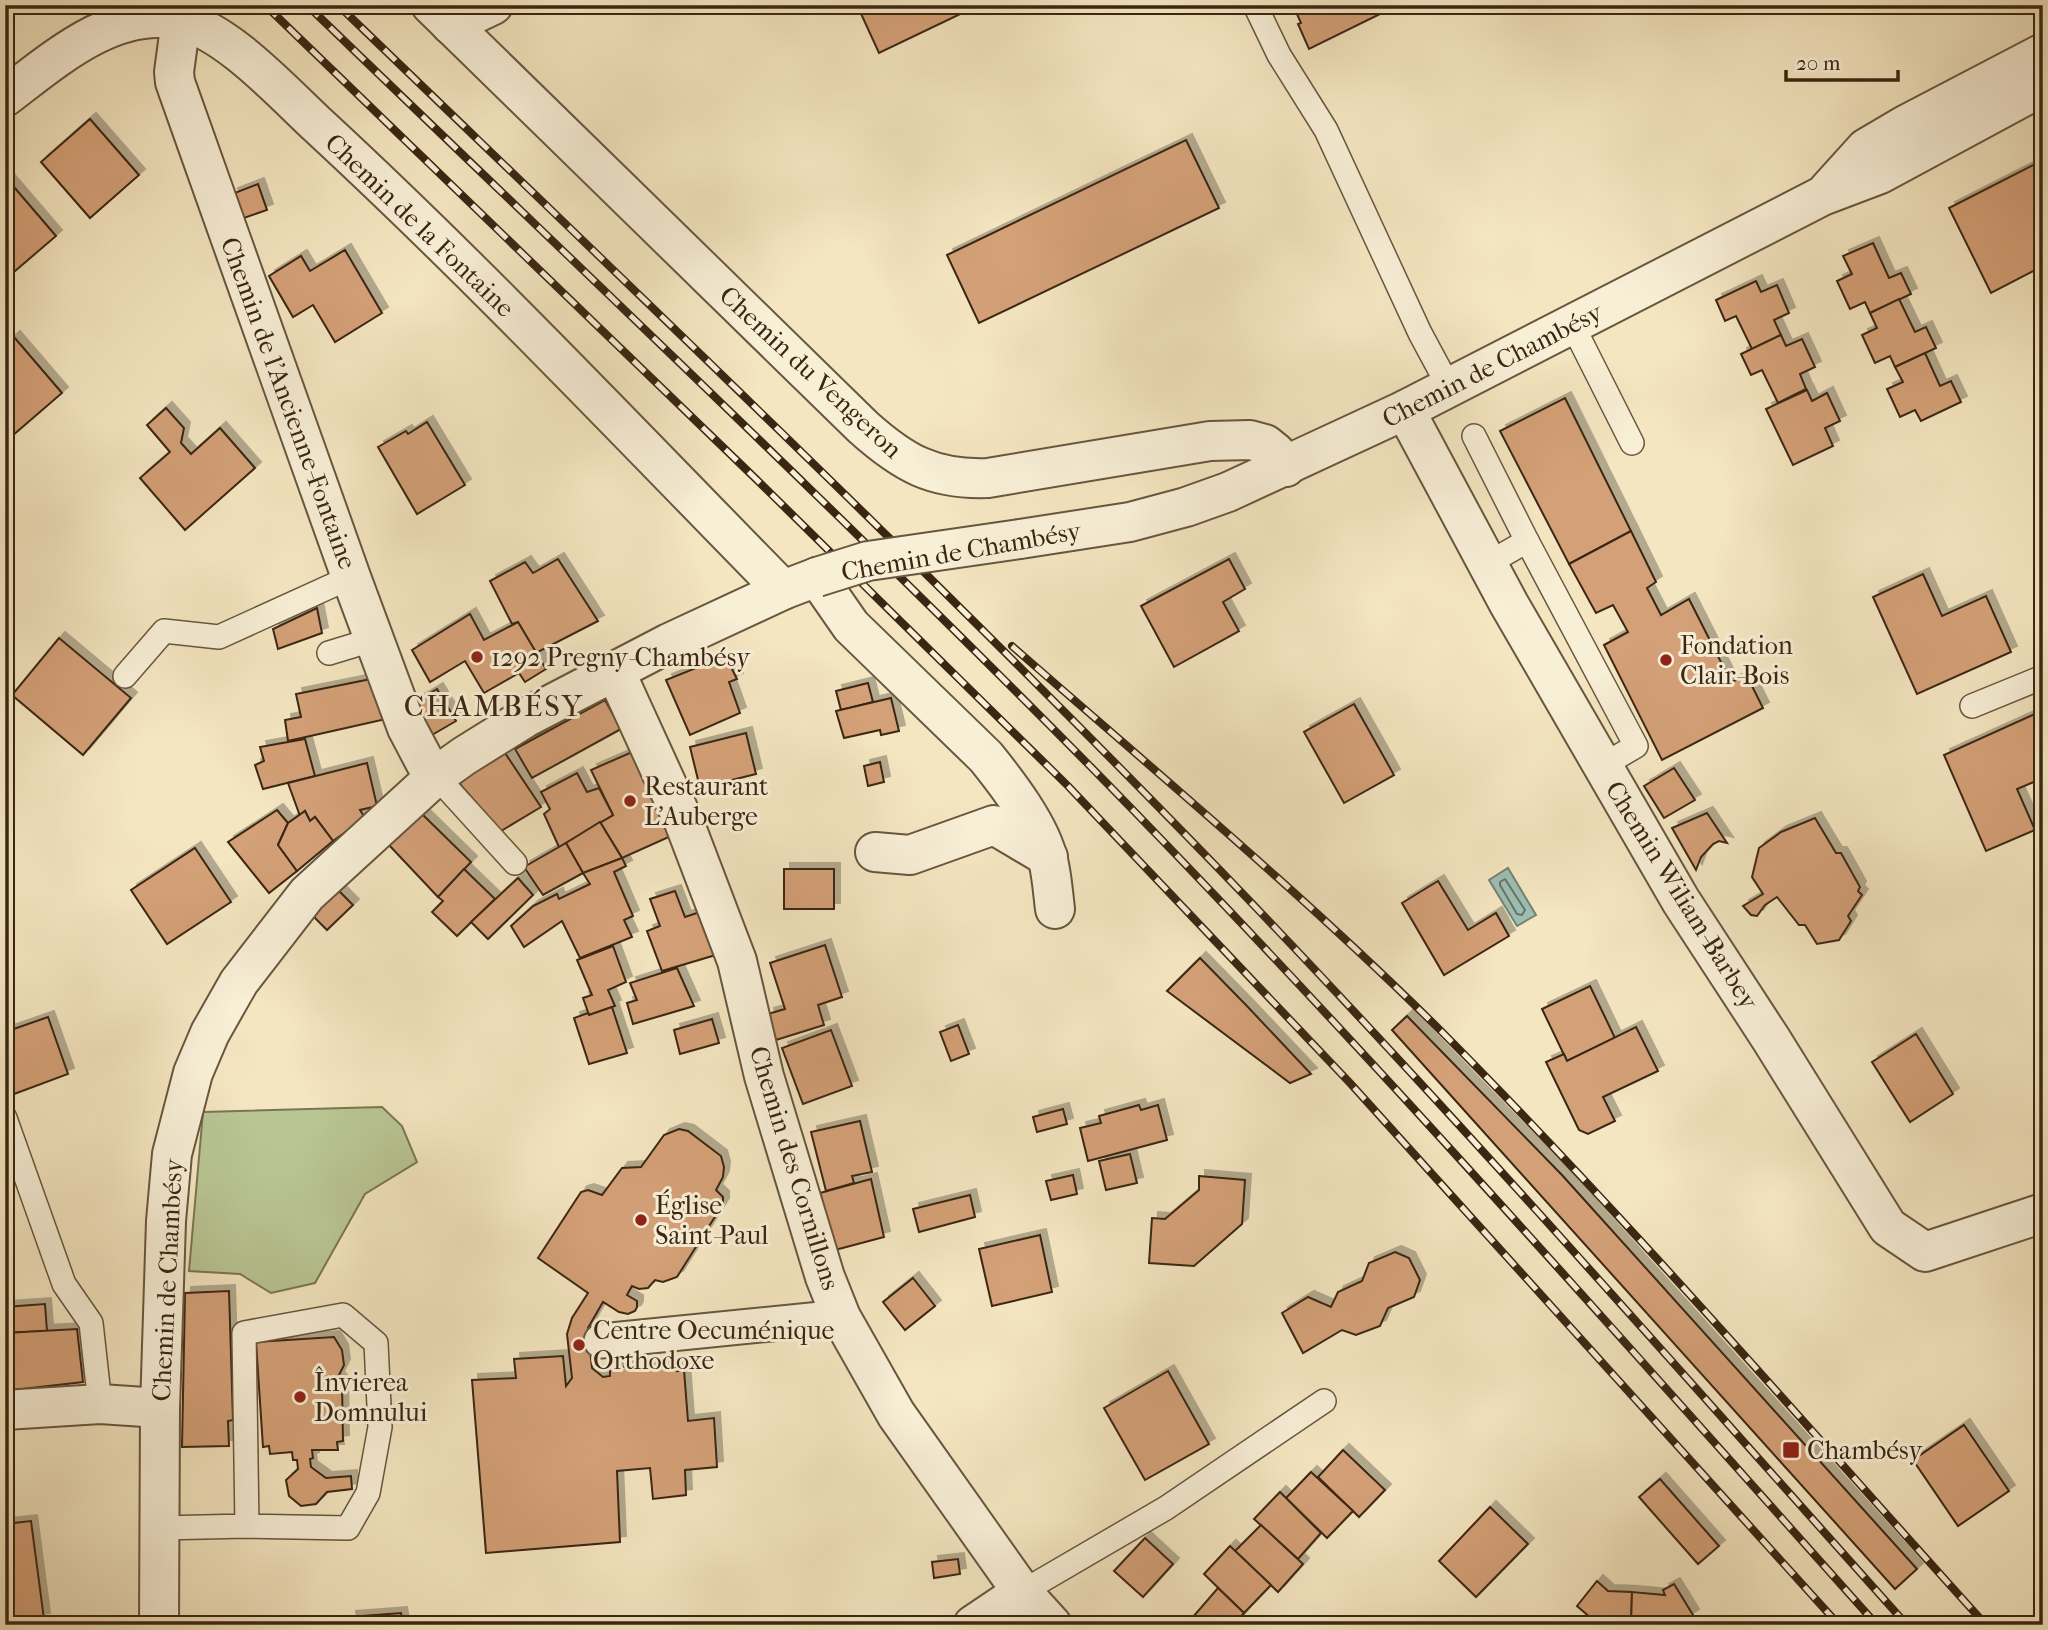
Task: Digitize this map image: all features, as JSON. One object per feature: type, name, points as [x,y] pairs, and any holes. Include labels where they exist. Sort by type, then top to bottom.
[{"type":"street","points":[[441,15],[493,5]]},
{"type":"street","name":"Chemin du Vengeron","points":[[441,15],[884,447],[917,467],[958,477],[988,478],[1209,441],[1250,440],[1265,444],[1286,467]]},
{"type":"street","name":"Chemin de la Fontaine","points":[[5,97],[41,69],[101,32],[124,22],[163,18],[181,20],[209,31],[228,43],[364,168],[598,399],[800,584],[851,626],[986,757],[1004,779],[1030,820],[1048,858],[1055,909]]},
{"type":"street","name":"Chemin de l'Ancienne-Fontaine","points":[[181,20],[174,72],[176,82],[407,728],[426,764],[436,776]]},
{"type":"street","points":[[1822,196],[1866,148],[2043,53]]},
{"type":"street","name":"Chemin de Chambésy","points":[[163,1622],[160,1408],[166,1221],[172,1154],[193,1073],[210,1033],[239,982],[307,894],[436,776],[525,718],[669,643],[800,584],[868,561],[1153,517],[1228,492],[1405,410],[1822,196],[1880,174],[2043,86]]},
{"type":"street","name":"Chemin Wiliam-Barbey","points":[[1405,410],[1487,564],[1681,901],[1888,1227],[1926,1252],[2043,1213]]},
{"type":"street","name":"Chemin des Cornillons","points":[[615,671],[684,822],[737,961],[764,1076],[825,1277],[841,1317],[896,1414],[1022,1592],[1052,1625]]},
{"type":"street","points":[[875,852],[911,855],[994,825],[1048,858]]},
{"type":"street","points":[[601,1341],[841,1317]]},
{"type":"street","points":[[5,1410],[100,1404],[160,1408]]},
{"type":"street","points":[[974,1625],[1022,1592]]},
{"type":"lane","points":[[1255,5],[1279,55],[1326,130],[1420,333],[1448,387]]},
{"type":"lane","points":[[1572,324],[1632,443]]},
{"type":"lane","points":[[1474,436],[1636,746],[1602,766]]},
{"type":"lane","points":[[1487,564],[1527,541]]},
{"type":"lane","points":[[125,676],[164,631],[219,638],[351,577]]},
{"type":"lane","points":[[329,653],[375,639]]},
{"type":"lane","points":[[1972,706],[2043,677]]},
{"type":"lane","points":[[436,776],[515,863]]},
{"type":"lane","points":[[5,1118],[64,1284],[91,1323],[100,1404]]},
{"type":"lane","points":[[160,1528],[348,1528],[368,1493],[380,1426],[376,1343],[343,1315],[244,1333],[247,1526]]},
{"type":"lane","points":[[1022,1592],[1166,1508],[1324,1401]]},
{"type":"green space","points":[[382,1107],[402,1126],[417,1162],[365,1194],[315,1283],[271,1293],[240,1274],[189,1271],[203,1112]]},
{"type":"water","points":[[1508,868],[1536,915],[1517,926],[1489,880]]},
{"type":"building","points":[[857,5],[979,5],[879,53]]},
{"type":"building","points":[[1293,5],[1376,5],[1380,14],[1309,49]]},
{"type":"building","points":[[90,119],[139,175],[90,218],[41,162]]},
{"type":"building","points":[[1186,140],[1219,208],[979,323],[947,255]]},
{"type":"building","points":[[2043,160],[2043,266],[1991,293],[1949,208]]},
{"type":"building","points":[[8,180],[56,236],[8,277],[5,273],[5,182]]},
{"type":"building","points":[[258,184],[267,210],[241,219],[232,194]]},
{"type":"building","points":[[1873,243],[1889,278],[1901,273],[1911,294],[1870,313],[1865,302],[1850,309],[1837,281],[1852,274],[1843,256]]},
{"type":"building","points":[[345,250],[382,313],[335,342],[313,305],[293,317],[269,276],[301,256],[310,271]]},
{"type":"building","points":[[1756,281],[1761,292],[1777,285],[1789,313],[1774,320],[1781,335],[1752,349],[1736,316],[1725,321],[1716,300]]},
{"type":"building","points":[[1899,299],[1915,332],[1926,327],[1936,348],[1895,367],[1890,356],[1875,363],[1862,335],[1877,328],[1870,313]]},
{"type":"building","points":[[1781,335],[1786,346],[1802,339],[1815,367],[1800,374],[1806,389],[1778,403],[1762,370],[1751,375],[1741,354]]},
{"type":"building","points":[[14,337],[62,393],[12,436],[5,428],[5,345]]},
{"type":"building","points":[[1925,353],[1940,386],[1951,381],[1961,402],[1921,421],[1915,410],[1900,417],[1887,389],[1903,382],[1895,367]]},
{"type":"building","points":[[1807,390],[1812,401],[1827,393],[1840,421],[1825,428],[1833,446],[1793,465],[1766,409]]},
{"type":"building","points":[[1565,398],[1631,531],[1569,564],[1500,431]]},
{"type":"building","points":[[166,408],[184,428],[181,443],[191,454],[220,428],[255,468],[185,530],[140,478],[170,452],[147,425]]},
{"type":"building","points":[[427,422],[465,485],[417,514],[378,447]]},
{"type":"building","name":"Fondation Clair-Bois","points":[[1631,531],[1656,582],[1647,588],[1661,615],[1689,599],[1731,682],[1747,676],[1763,708],[1662,760],[1604,645],[1628,632],[1613,605],[1596,613],[1569,564]]},
{"type":"building","points":[[558,559],[598,621],[536,653],[518,622],[512,624],[490,581],[525,562],[533,573]]},
{"type":"building","points":[[1229,559],[1245,589],[1223,602],[1239,631],[1174,667],[1141,606]]},
{"type":"building","points":[[1923,574],[1942,616],[1986,596],[2011,652],[1917,694],[1873,597]]},
{"type":"building","points":[[317,608],[322,633],[278,649],[273,629]]},
{"type":"building","name":"1292 Pregny-Chambésy","points":[[470,614],[484,640],[518,622],[546,669],[525,682],[519,673],[484,693],[465,661],[430,682],[412,650]]},
{"type":"building","points":[[59,638],[131,698],[83,755],[12,695]]},
{"type":"building","points":[[718,659],[720,664],[728,661],[737,679],[729,682],[740,713],[690,735],[666,680]]},
{"type":"building","points":[[376,678],[386,719],[288,741],[285,720],[301,717],[296,694]]},
{"type":"building","points":[[868,683],[873,702],[841,710],[836,691]]},
{"type":"building","points":[[437,689],[456,721],[432,735],[413,703]]},
{"type":"building","points":[[891,698],[899,731],[881,735],[880,730],[844,738],[836,711]]},
{"type":"building","points":[[605,700],[621,729],[532,778],[515,749]]},
{"type":"building","points":[[1354,704],[1394,775],[1344,803],[1304,732]]},
{"type":"building","points":[[2037,713],[2043,725],[2043,778],[2017,789],[2035,830],[1986,851],[1944,755]]},
{"type":"building","points":[[746,733],[756,774],[700,788],[690,747]]},
{"type":"building","points":[[305,739],[315,776],[263,789],[255,765],[264,761],[260,747]]},
{"type":"building","name":"Restaurant L'Auberge","points":[[632,752],[671,836],[622,858],[600,822],[613,815],[591,770]]},
{"type":"building","points":[[505,753],[541,807],[501,831],[458,782]]},
{"type":"building","points":[[880,762],[884,782],[868,786],[864,766]]},
{"type":"building","points":[[367,763],[377,806],[360,810],[365,818],[333,841],[315,817],[310,821],[305,811],[300,816],[288,783]]},
{"type":"building","points":[[1674,768],[1695,800],[1664,818],[1644,786]]},
{"type":"building","points":[[577,773],[587,792],[599,788],[613,815],[559,847],[544,814],[550,809],[541,792]]},
{"type":"building","points":[[277,810],[288,823],[278,845],[297,871],[269,893],[228,842]]},
{"type":"building","points":[[305,811],[310,821],[315,817],[333,841],[297,871],[278,845],[288,823]]},
{"type":"building","points":[[421,813],[471,862],[438,897],[388,844]]},
{"type":"building","points":[[1707,813],[1727,843],[1719,841],[1713,844],[1701,857],[1696,870],[1672,828]]},
{"type":"building","points":[[1815,818],[1836,853],[1841,853],[1862,895],[1848,916],[1851,921],[1839,940],[1817,944],[1805,925],[1799,925],[1777,897],[1765,905],[1757,916],[1751,915],[1743,906],[1763,894],[1752,877],[1759,848],[1781,832]]},
{"type":"building","points":[[600,822],[622,858],[583,873],[566,843]]},
{"type":"building","points":[[566,843],[583,873],[543,895],[524,867]]},
{"type":"building","points":[[195,848],[231,902],[167,944],[131,890]]},
{"type":"building","points":[[622,858],[626,866],[614,872],[633,916],[624,920],[632,937],[580,958],[562,921],[524,947],[511,926],[533,906],[557,894],[559,899],[590,884],[583,873]]},
{"type":"building","points":[[464,869],[495,899],[457,936],[432,912],[443,901],[438,897]]},
{"type":"building","points":[[784,869],[834,869],[834,909],[784,909]]},
{"type":"building","points":[[518,878],[533,895],[488,939],[471,922]]},
{"type":"building","points":[[1438,881],[1468,930],[1496,913],[1509,936],[1444,975],[1402,903]]},
{"type":"building","points":[[336,888],[353,905],[327,930],[310,913]]},
{"type":"building","points":[[675,891],[685,917],[703,911],[719,954],[662,971],[647,931],[660,926],[650,899]]},
{"type":"building","points":[[825,945],[842,997],[818,1005],[824,1025],[776,1040],[768,1014],[785,1009],[770,963]]},
{"type":"building","points":[[613,946],[626,982],[608,990],[615,1006],[589,1015],[583,998],[592,995],[577,960]]},
{"type":"building","points":[[1200,958],[1311,1074],[1290,1083],[1167,991]]},
{"type":"building","points":[[677,968],[694,1006],[633,1024],[627,1003],[637,1000],[630,983]]},
{"type":"building","points":[[1590,986],[1615,1038],[1567,1061],[1542,1009]]},
{"type":"building","points":[[612,1007],[627,1053],[589,1064],[574,1018]]},
{"type":"building","points":[[1407,1016],[1562,1175],[1917,1569],[1895,1589],[1392,1030]]},
{"type":"building","points":[[48,1017],[68,1074],[6,1097],[5,1032]]},
{"type":"building","points":[[712,1019],[719,1043],[680,1054],[674,1030]]},
{"type":"building","points":[[958,1025],[969,1054],[951,1061],[940,1032]]},
{"type":"building","points":[[1636,1027],[1658,1071],[1603,1097],[1615,1121],[1588,1134],[1579,1130],[1546,1062],[1564,1054],[1567,1061]]},
{"type":"building","points":[[831,1030],[852,1086],[803,1104],[782,1048]]},
{"type":"building","points":[[1916,1034],[1953,1094],[1910,1122],[1872,1062]]},
{"type":"building","points":[[1139,1105],[1141,1110],[1158,1105],[1167,1140],[1088,1161],[1080,1128],[1101,1123],[1099,1116]]},
{"type":"building","points":[[1063,1109],[1067,1124],[1037,1132],[1033,1117]]},
{"type":"building","points":[[860,1121],[872,1172],[852,1176],[854,1183],[826,1191],[811,1132]]},
{"type":"building","name":"Centre Oecuménique Orthodoxe","points":[[679,1129],[688,1131],[721,1156],[723,1177],[716,1190],[723,1197],[723,1204],[677,1277],[663,1282],[655,1280],[648,1288],[639,1289],[632,1286],[627,1295],[637,1301],[637,1307],[628,1314],[603,1302],[588,1328],[592,1368],[603,1377],[610,1376],[610,1368],[676,1363],[677,1371],[684,1370],[688,1421],[714,1418],[717,1467],[685,1470],[686,1495],[653,1499],[650,1468],[617,1471],[620,1542],[486,1553],[472,1380],[516,1378],[514,1359],[563,1356],[566,1386],[572,1378],[567,1334],[572,1318],[588,1293],[538,1258],[581,1192],[588,1190],[602,1195],[622,1168],[641,1167],[664,1135]]},
{"type":"building","points":[[1130,1154],[1137,1183],[1106,1190],[1099,1161]]},
{"type":"building","points":[[1073,1175],[1077,1194],[1051,1200],[1046,1181]]},
{"type":"building","points":[[1199,1176],[1245,1180],[1242,1224],[1194,1266],[1149,1263],[1152,1218],[1165,1219],[1199,1190]]},
{"type":"building","points":[[871,1179],[884,1237],[835,1250],[820,1193]]},
{"type":"building","points":[[970,1195],[975,1217],[919,1232],[913,1209]]},
{"type":"building","points":[[1040,1235],[1052,1292],[992,1306],[979,1249]]},
{"type":"building","points":[[1395,1252],[1409,1258],[1420,1280],[1414,1297],[1388,1308],[1380,1326],[1356,1335],[1342,1330],[1303,1353],[1282,1313],[1308,1297],[1331,1307],[1338,1292],[1362,1281],[1369,1263]]},
{"type":"building","points":[[913,1278],[935,1306],[905,1330],[883,1302]]},
{"type":"building","points":[[229,1291],[233,1420],[228,1421],[229,1446],[182,1447],[185,1293]]},
{"type":"building","points":[[45,1304],[47,1331],[5,1333],[5,1307]]},
{"type":"building","points":[[77,1329],[83,1382],[5,1391],[5,1333]]},
{"type":"building","points":[[334,1337],[342,1350],[344,1365],[338,1377],[342,1382],[343,1441],[337,1442],[338,1450],[312,1450],[313,1458],[310,1459],[311,1467],[326,1478],[351,1476],[352,1489],[327,1492],[316,1504],[301,1506],[289,1496],[286,1480],[298,1469],[292,1452],[270,1454],[269,1446],[263,1447],[256,1342]]},
{"type":"building","points":[[1168,1371],[1209,1444],[1145,1480],[1104,1408]]},
{"type":"building","points":[[1964,1425],[2009,1491],[1958,1526],[1913,1460]]},
{"type":"building","points":[[1343,1450],[1385,1490],[1359,1517],[1318,1477]]},
{"type":"building","points":[[1311,1472],[1353,1511],[1327,1538],[1286,1498]]},
{"type":"building","points":[[1660,1479],[1719,1546],[1698,1564],[1639,1497]]},
{"type":"building","points":[[1280,1492],[1321,1533],[1298,1559],[1254,1519]]},
{"type":"building","points":[[1490,1507],[1528,1544],[1476,1597],[1439,1561]]},
{"type":"building","points":[[31,1521],[44,1619],[5,1624],[5,1524]]},
{"type":"building","points":[[1261,1525],[1303,1564],[1278,1592],[1235,1551]]},
{"type":"building","points":[[1145,1538],[1173,1564],[1143,1597],[1114,1571]]},
{"type":"building","points":[[1230,1546],[1271,1585],[1244,1613],[1204,1574]]},
{"type":"building","points":[[958,1559],[960,1574],[934,1578],[932,1562]]},
{"type":"building","points":[[1597,1581],[1608,1591],[1632,1592],[1631,1625],[1599,1625],[1577,1606]]},
{"type":"building","points":[[1674,1584],[1693,1615],[1678,1625],[1631,1625],[1632,1592],[1665,1595],[1663,1590]]},
{"type":"building","points":[[1218,1588],[1244,1613],[1234,1625],[1186,1625]]},
{"type":"building","points":[[401,1613],[403,1625],[351,1625],[350,1617]]},
{"type":"railway","points":[[265,5],[756,479],[1068,786],[1350,1083],[1839,1625]]},
{"type":"railway","points":[[307,5],[798,477],[992,668],[1190,869],[1586,1298],[1877,1625]]},
{"type":"railway","points":[[338,5],[909,557],[1244,895],[1496,1166],[1907,1625]]},
{"type":"railway","points":[[1012,646],[1283,883],[1441,1031],[1649,1250],[1986,1625]]},
{"type":"place","name":"1292 Pregny-Chambésy","points":[[477,657]]},
{"type":"place","name":"Fondation Clair-Bois","points":[[1666,660]]},
{"type":"place","name":"Restaurant L'Auberge","points":[[630,801]]},
{"type":"place","name":"Église Saint-Paul","points":[[641,1220]]},
{"type":"place","name":"Centre Oecuménique Orthodoxe","points":[[579,1345]]},
{"type":"place","name":"Învierea Domnului","points":[[300,1397]]},
{"type":"place","name":"Chambésy","points":[[1791,1450]]},
{"type":"district","name":"CHAMBÉSY","points":[[494,706]]}]
